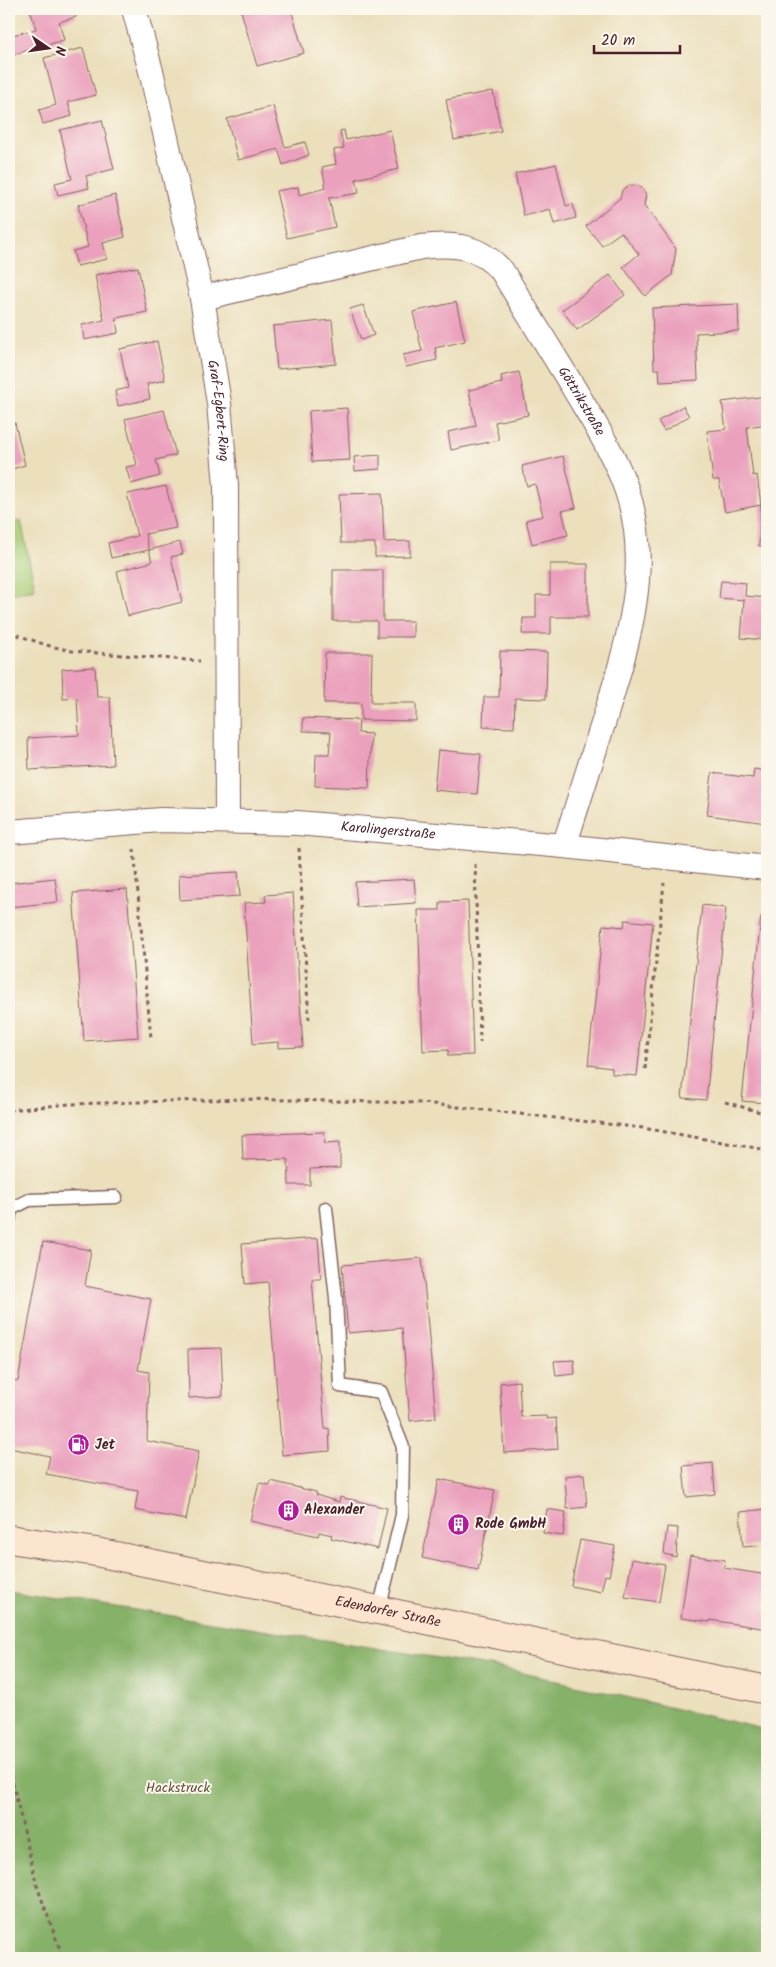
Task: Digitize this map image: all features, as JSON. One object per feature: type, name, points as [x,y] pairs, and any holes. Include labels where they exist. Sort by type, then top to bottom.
[{"type":"street","name":"Graf-Egbert-Ring","points":[[134,9],[152,75],[202,298],[219,403],[227,512],[227,821]]},
{"type":"street","name":"Göttrikstraße","points":[[202,298],[421,247],[443,245],[474,250],[485,255],[502,271],[612,455],[629,498],[637,537],[636,593],[627,635],[612,694],[564,846]]},
{"type":"street","name":"Karolingerstraße","points":[[9,832],[132,821],[297,823],[564,846],[767,868]]},
{"type":"street","name":"Edendorfer Straße","points":[[9,1540],[96,1552],[767,1690]]},
{"type":"lane","points":[[9,1220],[11,1209],[29,1200],[116,1197]]},
{"type":"lane","points":[[326,1208],[336,1298],[340,1386],[381,1392],[403,1448],[402,1515],[379,1610]]},
{"type":"path","points":[[9,485],[16,483]]},
{"type":"path","points":[[9,632],[46,645],[72,651],[228,664]]},
{"type":"path","points":[[132,821],[151,1038]]},
{"type":"path","points":[[297,823],[310,1022]]},
{"type":"path","points":[[475,838],[480,1042]]},
{"type":"path","points":[[645,1069],[667,857]]},
{"type":"path","points":[[9,1110],[69,1104],[242,1099],[423,1103],[643,1128],[767,1150]]},
{"type":"path","points":[[725,1102],[767,1114]]},
{"type":"path","points":[[9,1767],[37,1886],[63,1958]]},
{"type":"green space","points":[[21,521],[35,589],[9,594],[9,524]]},
{"type":"green space","name":"Hackstruck","points":[[9,1590],[502,1668],[767,1730],[767,1958],[9,1958]]},
{"type":"building","points":[[30,9],[74,9],[76,17],[59,22],[64,40],[11,55],[9,36],[36,29]]},
{"type":"building","points":[[250,9],[291,9],[304,53],[257,66],[241,11]]},
{"type":"building","points":[[83,48],[96,95],[68,102],[72,116],[43,124],[39,110],[56,105],[44,58]]},
{"type":"building","points":[[493,91],[501,131],[454,140],[446,100]]},
{"type":"building","points":[[273,106],[285,147],[305,142],[309,155],[283,165],[278,149],[238,160],[227,119]]},
{"type":"building","points":[[102,120],[114,169],[86,176],[89,188],[58,195],[55,183],[72,179],[60,130]]},
{"type":"building","points":[[344,130],[346,140],[390,130],[399,169],[356,179],[359,193],[329,198],[335,227],[287,238],[276,191],[298,187],[299,195],[326,188],[322,167],[336,164],[334,150],[344,148],[340,131]]},
{"type":"building","points":[[556,164],[566,206],[573,204],[576,218],[554,224],[550,209],[524,216],[515,174]]},
{"type":"building","points":[[629,185],[640,186],[646,194],[644,205],[676,249],[672,275],[645,296],[623,267],[639,254],[621,232],[602,246],[586,226],[620,198],[622,190]]},
{"type":"building","points":[[115,195],[125,237],[103,243],[107,259],[77,266],[73,251],[88,247],[78,205]]},
{"type":"building","points":[[138,267],[147,312],[116,318],[118,333],[84,340],[82,325],[104,320],[95,275]]},
{"type":"building","points":[[610,275],[625,295],[577,330],[562,310]]},
{"type":"building","points":[[456,302],[465,341],[435,348],[437,360],[406,367],[403,355],[422,351],[413,312]]},
{"type":"building","points":[[738,304],[739,331],[696,333],[698,380],[660,382],[659,369],[654,369],[652,308]]},
{"type":"building","points":[[363,305],[374,335],[361,340],[350,309]]},
{"type":"building","points":[[332,320],[336,364],[277,369],[273,326]]},
{"type":"building","points":[[157,341],[165,380],[147,384],[150,399],[118,406],[115,391],[128,388],[120,349]]},
{"type":"building","points":[[519,372],[528,415],[495,422],[499,440],[451,450],[448,432],[476,426],[469,390],[502,383],[501,376]]},
{"type":"building","points":[[767,396],[767,424],[747,427],[753,476],[757,475],[761,505],[725,512],[719,480],[713,480],[707,431],[726,429],[722,402]]},
{"type":"building","points":[[683,406],[689,416],[664,431],[658,421]]},
{"type":"building","points":[[347,408],[350,460],[312,462],[309,411]]},
{"type":"building","points":[[164,410],[176,455],[156,460],[160,476],[131,484],[126,467],[137,465],[125,419]]},
{"type":"building","points":[[15,423],[25,465],[9,470],[9,424]]},
{"type":"building","points":[[380,455],[380,469],[355,471],[354,457]]},
{"type":"building","points":[[563,456],[576,508],[562,511],[568,535],[532,544],[526,520],[543,516],[535,484],[527,486],[522,466]]},
{"type":"building","points":[[166,486],[176,528],[145,534],[149,550],[111,558],[108,543],[137,536],[127,494]]},
{"type":"building","points":[[382,493],[384,542],[410,541],[410,556],[375,557],[375,543],[341,543],[339,494]]},
{"type":"building","points":[[761,505],[767,505],[767,546],[759,546]]},
{"type":"building","points":[[180,542],[183,554],[171,557],[182,602],[128,616],[117,571],[152,562],[149,550]]},
{"type":"building","points":[[550,564],[588,564],[588,617],[551,617],[551,634],[522,634],[523,618],[536,618],[536,595],[550,595]]},
{"type":"building","points":[[333,570],[383,570],[383,621],[413,621],[413,637],[377,637],[377,621],[333,621]]},
{"type":"building","points":[[721,581],[746,583],[745,596],[767,598],[767,640],[741,638],[744,600],[719,598]]},
{"type":"building","points":[[500,651],[547,652],[546,699],[515,698],[514,728],[483,727],[484,697],[499,697]]},
{"type":"building","points":[[325,653],[372,653],[371,703],[416,703],[416,721],[361,720],[361,703],[324,703]]},
{"type":"building","points":[[95,667],[97,697],[110,697],[113,765],[29,770],[28,738],[79,735],[77,698],[63,699],[62,669]]},
{"type":"building","points":[[303,718],[359,720],[358,733],[371,734],[369,788],[315,786],[316,754],[329,754],[331,732],[303,731]]},
{"type":"building","points":[[438,750],[481,754],[477,794],[434,790]]},
{"type":"building","points":[[754,769],[767,771],[767,823],[707,815],[712,773],[753,778]]},
{"type":"building","points":[[238,872],[240,896],[180,900],[179,875]]},
{"type":"building","points":[[55,878],[58,902],[9,907],[9,883]]},
{"type":"building","points":[[414,879],[416,903],[357,907],[355,882]]},
{"type":"building","points":[[127,889],[138,1037],[84,1041],[73,893]]},
{"type":"building","points":[[293,893],[303,1047],[278,1048],[278,1042],[253,1044],[244,903],[266,902],[265,895]]},
{"type":"building","points":[[468,901],[473,1055],[448,1056],[448,1050],[423,1051],[418,910],[440,910],[440,902]]},
{"type":"building","points":[[702,905],[726,908],[706,1100],[682,1098]]},
{"type":"building","points":[[761,916],[767,916],[767,1081],[765,1103],[742,1101]]},
{"type":"building","points":[[625,920],[653,923],[637,1076],[612,1074],[612,1068],[588,1065],[603,925],[624,927]]},
{"type":"building","points":[[324,1132],[325,1143],[340,1142],[340,1168],[310,1169],[310,1185],[289,1185],[288,1159],[243,1160],[242,1135]]},
{"type":"building","points":[[318,1238],[321,1279],[312,1279],[325,1429],[329,1428],[330,1451],[282,1455],[268,1282],[245,1284],[242,1244]]},
{"type":"building","points":[[43,1242],[91,1250],[85,1286],[151,1299],[138,1370],[149,1372],[147,1441],[199,1451],[186,1520],[135,1510],[138,1491],[46,1474],[50,1456],[9,1448],[9,1379],[18,1381]]},
{"type":"building","points":[[422,1258],[436,1418],[410,1421],[402,1328],[348,1333],[342,1265]]},
{"type":"building","points":[[221,1348],[223,1396],[189,1398],[188,1349]]},
{"type":"building","points":[[574,1360],[575,1374],[556,1376],[554,1361]]},
{"type":"building","points":[[519,1381],[521,1417],[546,1416],[547,1419],[556,1418],[558,1449],[504,1453],[500,1383]]},
{"type":"building","points":[[713,1463],[715,1494],[686,1497],[683,1466]]},
{"type":"building","points":[[584,1474],[587,1507],[567,1509],[565,1476]]},
{"type":"building","name":"Rode GmbH","points":[[439,1479],[495,1490],[478,1570],[422,1558]]},
{"type":"building","points":[[271,1481],[316,1492],[316,1495],[339,1502],[340,1497],[387,1508],[378,1549],[331,1538],[332,1535],[319,1532],[318,1536],[250,1521],[259,1483],[270,1485]]},
{"type":"building","points":[[547,1509],[566,1512],[563,1536],[543,1533]]},
{"type":"building","points":[[767,1509],[767,1545],[743,1547],[740,1512]]},
{"type":"building","points":[[667,1527],[678,1528],[676,1557],[664,1554]]},
{"type":"building","points":[[580,1540],[615,1546],[609,1576],[605,1575],[601,1592],[571,1586]]},
{"type":"building","points":[[690,1555],[725,1560],[724,1568],[767,1575],[767,1629],[710,1620],[710,1622],[681,1618]]},
{"type":"building","points":[[632,1559],[665,1565],[659,1602],[625,1597]]},
{"type":"place","name":"Jet","points":[[79,1445]]},
{"type":"place","name":"Alexander","points":[[288,1510]]},
{"type":"place","name":"Rode GmbH","points":[[459,1524]]}]
